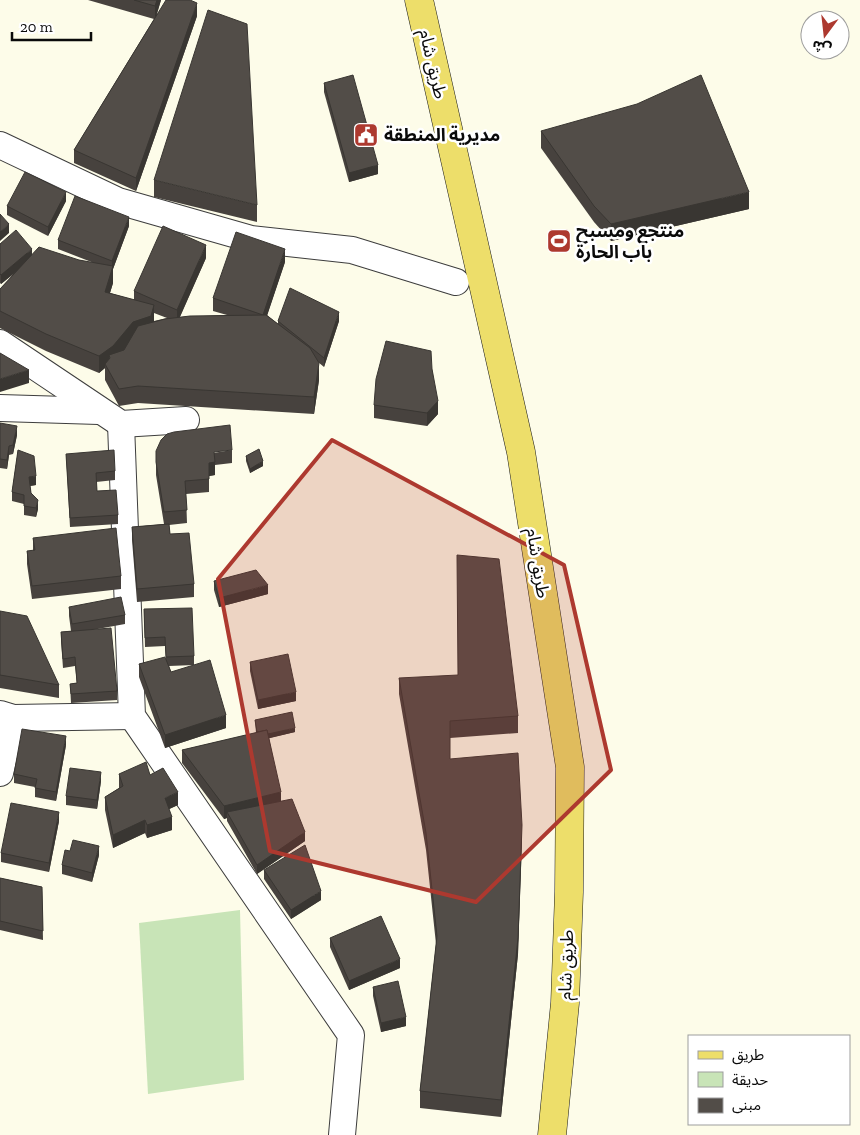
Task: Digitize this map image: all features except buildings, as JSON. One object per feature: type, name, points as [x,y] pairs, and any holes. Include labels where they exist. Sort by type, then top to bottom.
[{"type":"main road","name":"طريق شام","points":[[419,0],[521,452],[570,767],[566,1003],[552,1135]]},
{"type":"street","points":[[0,146],[118,201],[251,239],[352,250],[456,282]]},
{"type":"street","points":[[0,343],[110,417]]},
{"type":"street","points":[[0,408],[110,417],[186,420]]},
{"type":"street","points":[[110,417],[132,716],[351,1035],[342,1135]]},
{"type":"street","points":[[0,774],[6,716],[132,716]]},
{"type":"highlighted area","points":[[332,440],[564,565],[611,770],[476,902],[270,851],[218,579]]},
{"type":"green space","points":[[240,910],[244,1080],[148,1094],[139,923]]},
{"type":"place","name":"مديرية المنطقة","points":[[366,135]]},
{"type":"place","name":"منتجع ومسبح باب الحارة","points":[[559,241]]}]
